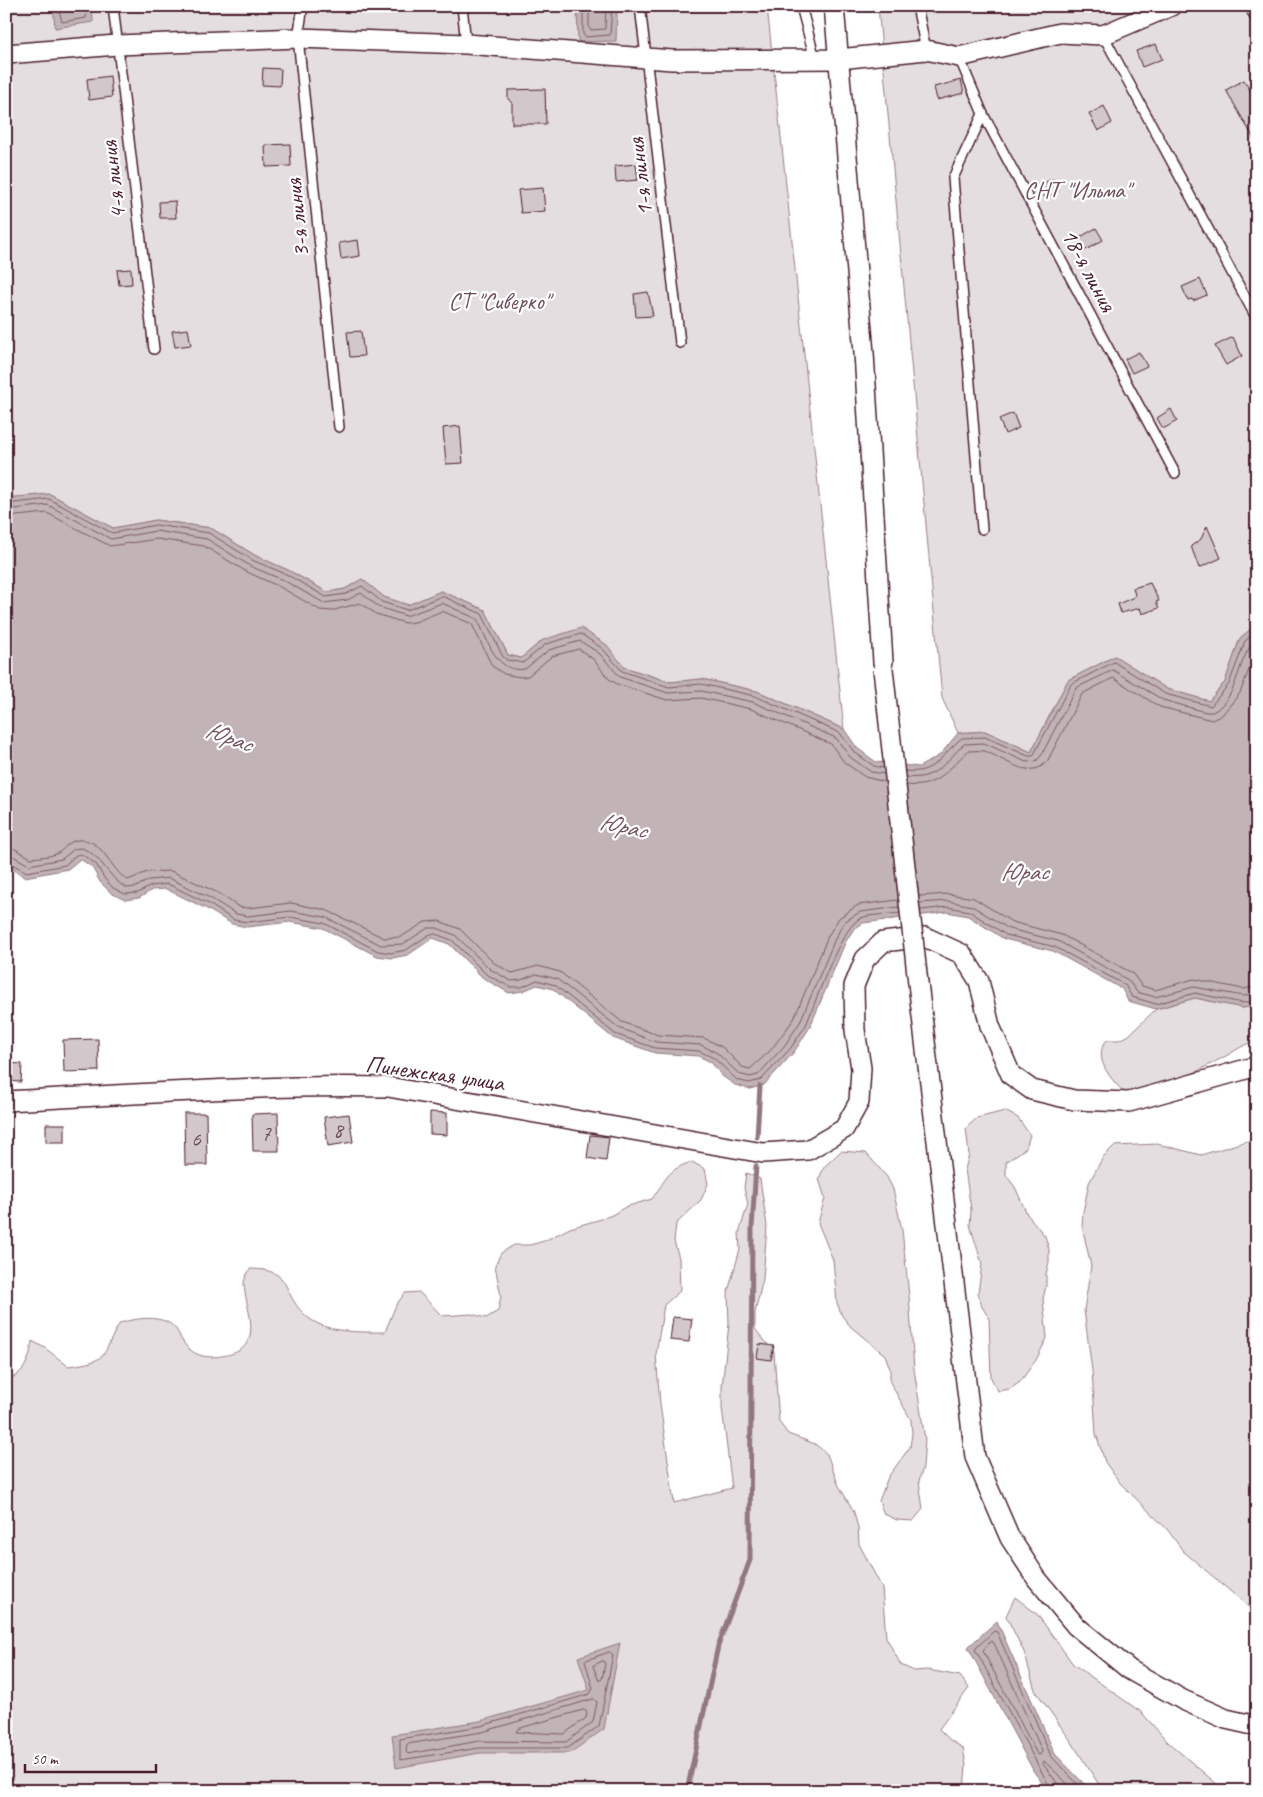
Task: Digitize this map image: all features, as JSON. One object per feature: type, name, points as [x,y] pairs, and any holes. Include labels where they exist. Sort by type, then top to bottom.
[{"type":"street","points":[[834,6],[864,353],[883,665],[918,983],[975,1457],[1010,1538],[1037,1580],[1076,1626],[1130,1670],[1183,1700],[1218,1715],[1257,1726]]},
{"type":"street","points":[[6,54],[117,45],[298,38],[466,44],[672,60],[839,59],[926,50],[959,57],[1060,33],[1103,35],[1171,6]]},
{"type":"street","name":"Пинежская улица","points":[[6,1101],[344,1086],[388,1087],[763,1153],[808,1150],[844,1129],[859,1102],[861,1068],[855,1030],[854,986],[865,959],[883,942],[925,938],[962,954],[979,981],[990,1026],[1011,1075],[1032,1090],[1074,1100],[1129,1102],[1257,1066]]},
{"type":"lane","name":"4-я линия","points":[[113,6],[154,349]]},
{"type":"lane","name":"3-я линия","points":[[303,6],[298,38],[339,427]]},
{"type":"lane","points":[[462,6],[466,44]]},
{"type":"lane","name":"1-я линия","points":[[640,6],[680,343]]},
{"type":"lane","points":[[801,6],[815,59]]},
{"type":"lane","points":[[917,6],[926,50]]},
{"type":"lane","points":[[1249,6],[1257,20]]},
{"type":"lane","points":[[1103,35],[1257,319]]},
{"type":"lane","name":"18-я линия","points":[[959,57],[983,114],[1175,473]]},
{"type":"lane","points":[[982,529],[953,178],[983,114]]},
{"type":"green space","name":"СТ \"Сиверко\"","points":[[6,6],[767,6],[844,729],[757,691],[702,679],[670,682],[624,667],[606,645],[543,640],[521,658],[508,655],[485,610],[441,591],[408,605],[384,597],[362,579],[345,589],[327,592],[288,570],[256,556],[211,528],[156,520],[113,528],[50,494],[6,498]]},
{"type":"green space","name":"СНТ \"Ильма\"","points":[[878,6],[1257,6],[1257,624],[1240,638],[1225,682],[1209,701],[1167,689],[1115,656],[1068,680],[1031,752],[985,731],[958,733],[942,698]]},
{"type":"green space","points":[[1195,998],[1243,1008],[1257,1005],[1257,1041],[1162,1086],[1124,1092],[1109,1075],[1102,1061],[1101,1054],[1107,1040],[1118,1040],[1128,1036],[1156,1009]]},
{"type":"green space","points":[[1005,1111],[1018,1118],[1030,1135],[1026,1148],[1006,1162],[1006,1175],[1015,1187],[1027,1214],[1045,1236],[1049,1249],[1049,1262],[1043,1299],[1047,1338],[1036,1360],[1020,1382],[1010,1389],[998,1391],[991,1378],[989,1318],[982,1307],[978,1293],[982,1264],[970,1225],[971,1210],[965,1169],[969,1155],[966,1128],[977,1118]]},
{"type":"green space","points":[[1257,1138],[1257,1614],[1183,1551],[1167,1529],[1120,1483],[1105,1462],[1096,1434],[1092,1371],[1084,1310],[1091,1266],[1082,1226],[1089,1183],[1103,1157],[1114,1146],[1158,1144],[1201,1155]]},
{"type":"green space","points":[[841,1151],[866,1153],[887,1177],[893,1189],[902,1230],[914,1369],[925,1439],[923,1467],[919,1481],[923,1509],[913,1521],[897,1520],[884,1514],[879,1501],[888,1477],[910,1447],[911,1420],[890,1382],[890,1369],[885,1355],[851,1327],[842,1316],[837,1303],[833,1260],[818,1223],[825,1198],[819,1179],[824,1167]]},
{"type":"green space","points":[[692,1162],[705,1169],[708,1184],[701,1200],[676,1224],[674,1241],[679,1258],[680,1291],[664,1305],[656,1354],[660,1404],[674,1503],[732,1488],[722,1408],[722,1387],[729,1324],[728,1292],[740,1249],[739,1233],[748,1204],[744,1188],[746,1173],[760,1179],[767,1226],[763,1279],[755,1313],[755,1329],[774,1352],[779,1422],[788,1434],[815,1444],[827,1454],[838,1484],[854,1512],[859,1544],[882,1588],[886,1637],[901,1665],[914,1671],[928,1670],[960,1676],[969,1688],[939,1729],[950,1740],[963,1748],[966,1765],[964,1791],[6,1791],[6,1380],[22,1370],[30,1354],[32,1341],[45,1348],[68,1366],[82,1364],[99,1359],[103,1355],[120,1323],[149,1318],[170,1324],[188,1348],[198,1355],[217,1357],[231,1354],[242,1349],[248,1342],[251,1323],[244,1283],[250,1269],[264,1270],[280,1277],[304,1314],[312,1321],[332,1328],[353,1332],[385,1332],[396,1305],[405,1293],[419,1292],[442,1316],[471,1314],[486,1318],[498,1311],[501,1296],[495,1266],[501,1253],[514,1245],[530,1245],[544,1241],[570,1228],[598,1220],[612,1215],[625,1207],[652,1199],[672,1172]]},
{"type":"green space","points":[[1015,1597],[1037,1614],[1073,1664],[1141,1712],[1169,1743],[1225,1791],[1103,1791],[1035,1690],[1024,1652],[1006,1616]]},
{"type":"water","points":[[53,6],[92,6],[93,22],[55,28]]},
{"type":"water","points":[[617,8],[616,41],[578,42],[577,9]]},
{"type":"water","name":"Юрас","points":[[50,494],[113,528],[156,520],[211,528],[256,556],[288,570],[327,592],[345,589],[362,579],[384,597],[408,605],[441,591],[485,610],[508,655],[521,658],[543,640],[581,628],[607,645],[624,667],[670,682],[702,679],[757,691],[844,729],[857,748],[876,762],[919,767],[940,755],[958,733],[985,731],[1031,752],[1068,680],[1115,656],[1167,689],[1209,701],[1225,682],[1240,638],[1257,624],[1257,1005],[1243,1008],[1195,998],[1156,1009],[1128,1001],[1122,989],[1053,951],[1004,939],[968,916],[947,912],[863,923],[853,930],[845,943],[810,1027],[794,1052],[764,1085],[750,1089],[735,1085],[722,1076],[711,1062],[698,1056],[655,1053],[613,1038],[553,989],[537,985],[523,991],[509,993],[483,978],[449,944],[433,938],[408,955],[392,958],[377,956],[323,928],[290,922],[247,927],[232,924],[207,909],[166,889],[152,890],[139,898],[125,900],[111,893],[100,882],[92,867],[80,859],[68,869],[25,877],[6,865],[6,498]]},
{"type":"water","points":[[997,1621],[1055,1754],[1091,1791],[1048,1791],[1034,1772],[968,1647]]},
{"type":"water","points":[[620,1643],[604,1729],[570,1753],[480,1753],[396,1768],[392,1735],[480,1721],[589,1690],[578,1657]]},
{"type":"building","points":[[1156,44],[1162,59],[1142,67],[1136,51]]},
{"type":"building","points":[[263,68],[281,69],[280,86],[262,85]]},
{"type":"building","points":[[110,76],[112,97],[89,100],[87,79]]},
{"type":"building","points":[[961,80],[964,93],[937,100],[934,87]]},
{"type":"building","points":[[1244,80],[1257,101],[1257,144],[1226,90]]},
{"type":"building","points":[[545,89],[546,124],[512,124],[512,103],[508,99],[508,90]]},
{"type":"building","points":[[1104,106],[1112,123],[1098,131],[1089,114]]},
{"type":"building","points":[[290,144],[291,166],[266,167],[265,145]]},
{"type":"building","points":[[636,164],[638,180],[616,182],[615,166]]},
{"type":"building","points":[[1053,179],[1059,191],[1045,198],[1039,185]]},
{"type":"building","points":[[543,188],[545,211],[521,213],[518,190]]},
{"type":"building","points":[[175,201],[176,218],[160,218],[159,202]]},
{"type":"building","points":[[1096,228],[1103,240],[1084,251],[1077,239]]},
{"type":"building","points":[[358,240],[360,256],[341,259],[339,243]]},
{"type":"building","points":[[131,269],[132,284],[119,285],[117,270]]},
{"type":"building","points":[[1200,279],[1207,295],[1193,301],[1192,299],[1188,300],[1182,287]]},
{"type":"building","points":[[648,292],[653,316],[636,317],[634,294]]},
{"type":"building","points":[[188,329],[191,345],[175,347],[172,331]]},
{"type":"building","points":[[361,331],[364,356],[350,357],[347,332]]},
{"type":"building","points":[[1233,337],[1242,356],[1226,365],[1215,346]]},
{"type":"building","points":[[1139,352],[1147,366],[1132,373],[1125,359]]},
{"type":"building","points":[[1171,409],[1177,421],[1163,429],[1157,418]]},
{"type":"building","points":[[1013,413],[1019,428],[1005,434],[999,419]]},
{"type":"building","points":[[460,426],[463,463],[446,464],[443,428]]},
{"type":"building","points":[[1207,526],[1221,558],[1199,568],[1191,546],[1201,539]]},
{"type":"building","points":[[1150,583],[1159,601],[1156,602],[1159,608],[1142,614],[1140,608],[1121,613],[1118,604],[1134,597],[1133,588]]},
{"type":"building","points":[[98,1039],[99,1071],[64,1072],[63,1040]]},
{"type":"building","points":[[6,1063],[22,1064],[21,1082],[6,1081]]},
{"type":"building","points":[[430,1112],[447,1113],[447,1135],[430,1134]]},
{"type":"building","points":[[184,1113],[206,1113],[207,1165],[185,1165]]},
{"type":"building","points":[[278,1113],[279,1151],[253,1151],[252,1114]]},
{"type":"building","points":[[349,1114],[353,1142],[328,1146],[324,1117]]},
{"type":"building","points":[[46,1124],[65,1124],[65,1142],[46,1142]]},
{"type":"building","points":[[590,1135],[609,1137],[606,1161],[587,1158]]},
{"type":"building","points":[[673,1317],[692,1319],[689,1342],[670,1340]]},
{"type":"building","points":[[759,1344],[774,1346],[771,1360],[757,1358]]},
{"type":"waterway","points":[[757,1137],[760,1086]]},
{"type":"waterway","points":[[687,1791],[718,1646],[750,1560],[752,1228],[756,1166]]}]
